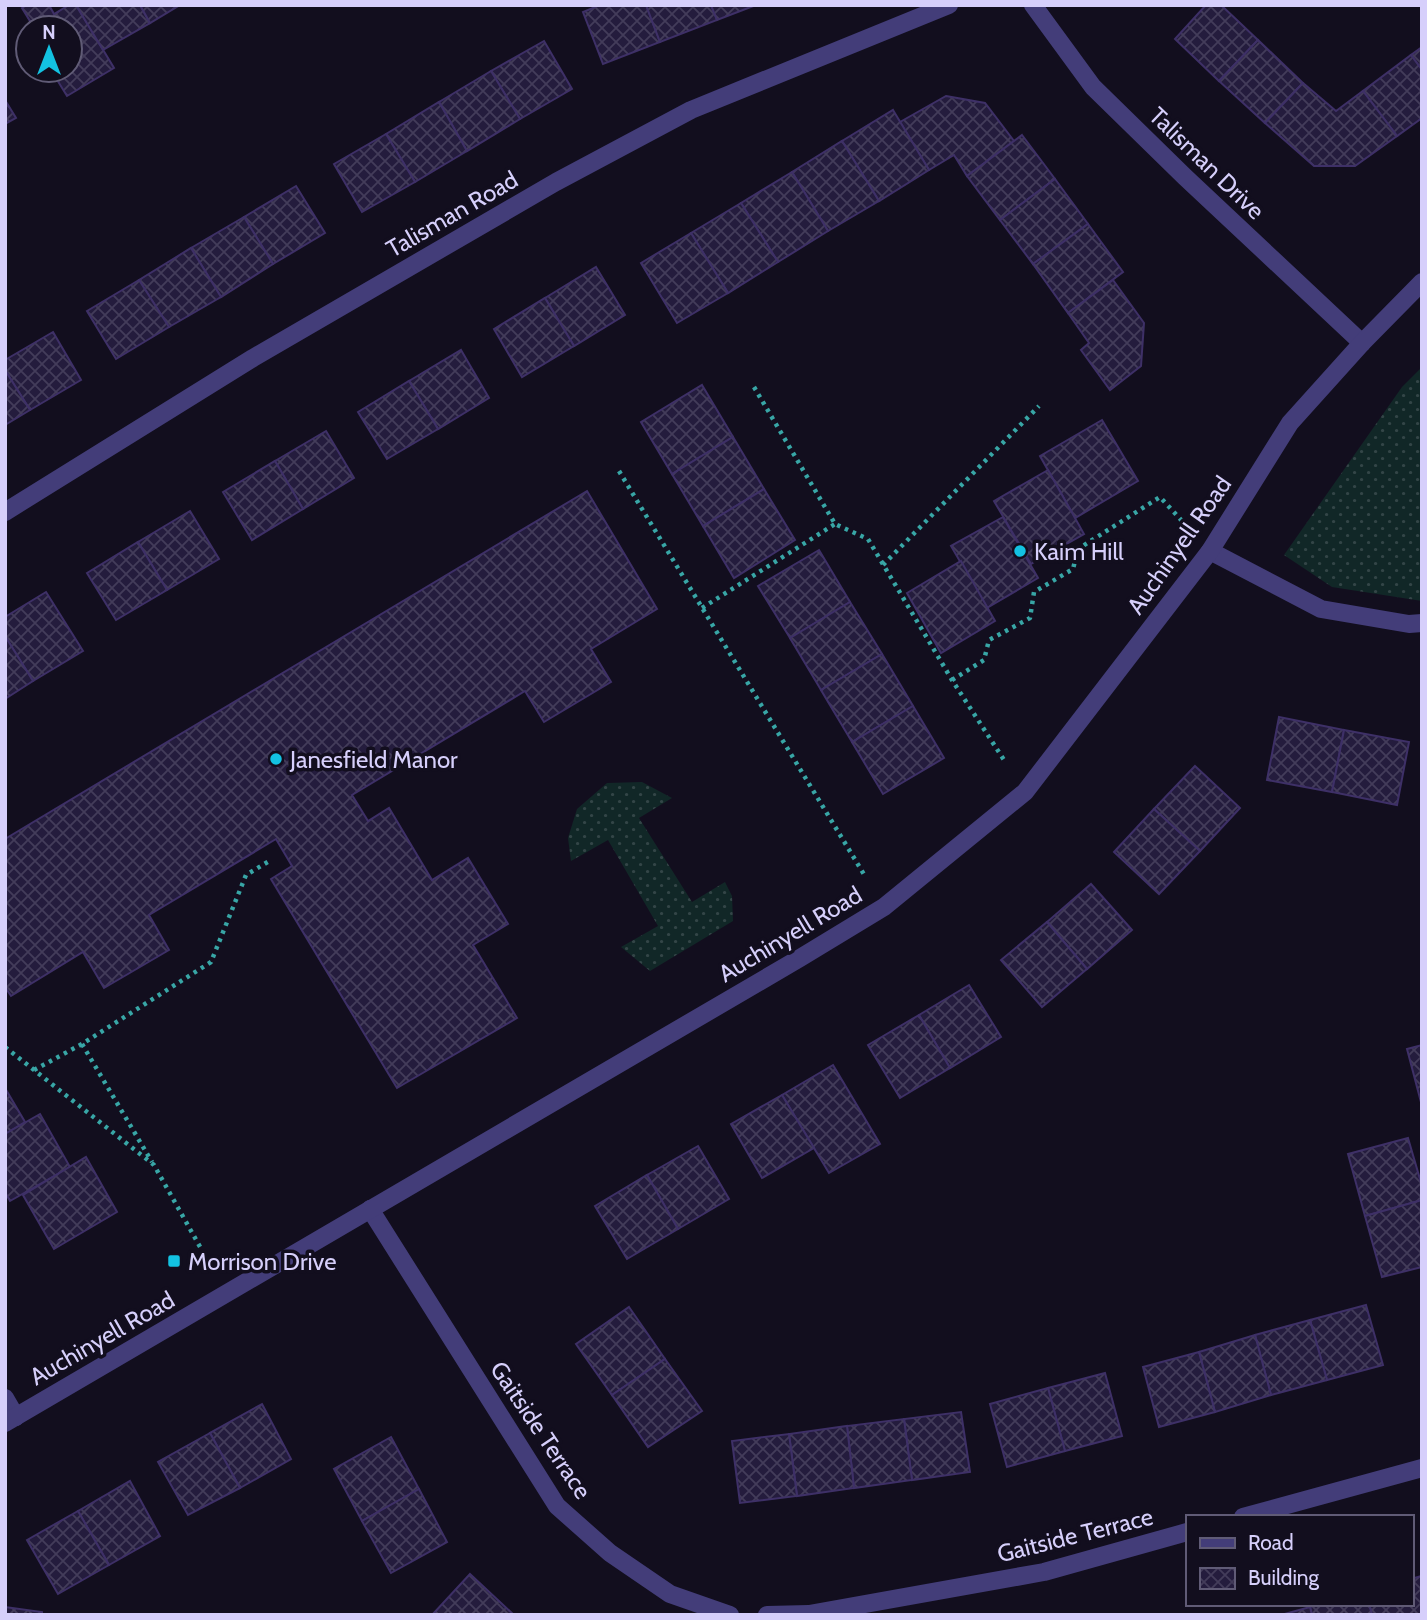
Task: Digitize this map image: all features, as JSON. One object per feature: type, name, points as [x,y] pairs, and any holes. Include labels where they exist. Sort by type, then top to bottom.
[{"type":"street","name":"Talisman Road","points":[[5,512],[253,358],[555,182],[691,110],[949,5]]},
{"type":"street","name":"Talisman Drive","points":[[1033,5],[1093,87],[1362,343]]},
{"type":"street","name":"Auchinyell Road","points":[[10,1420],[884,907],[1025,792],[1210,551],[1290,423],[1362,343],[1422,282]]},
{"type":"street","points":[[1210,551],[1321,609],[1409,624],[1422,623]]},
{"type":"street","name":"Gaitside Terrace","points":[[370,1209],[558,1506],[610,1553],[670,1594],[730,1615]]},
{"type":"street","points":[[5,1398],[10,1420]]},
{"type":"street","points":[[1250,1515],[1422,1468]]},
{"type":"street","name":"Gaitside Terrace","points":[[767,1615],[809,1614],[1044,1572],[1186,1532]]},
{"type":"path","points":[[754,387],[835,524],[867,539],[952,680],[1025,792]]},
{"type":"path","points":[[883,565],[1039,406]]},
{"type":"path","points":[[619,471],[884,907]]},
{"type":"path","points":[[952,680],[984,660],[989,640],[1030,618],[1034,592],[1073,569],[1078,549],[1160,497],[1210,551]]},
{"type":"path","points":[[702,608],[835,524]]},
{"type":"path","points":[[34,1070],[82,1044],[211,962],[246,876],[271,860]]},
{"type":"path","points":[[82,1044],[226,1293]]},
{"type":"path","points":[[5,1047],[154,1166]]},
{"type":"green space","points":[[1422,367],[1422,601],[1332,587],[1284,555],[1402,387]]},
{"type":"green space","points":[[642,782],[672,798],[639,818],[692,902],[725,882],[732,896],[733,921],[650,971],[621,947],[658,926],[608,840],[571,861],[568,838],[577,809],[607,783]]},
{"type":"building","points":[[27,5],[49,5],[54,14],[26,14],[22,8]]},
{"type":"building","points":[[69,5],[76,5],[81,14],[54,14]]},
{"type":"building","points":[[76,5],[140,5],[150,23],[103,50],[84,14]]},
{"type":"building","points":[[140,5],[180,5],[150,23]]},
{"type":"building","points":[[600,5],[646,5],[660,42],[603,64],[583,12]]},
{"type":"building","points":[[646,5],[711,5],[717,20],[660,42]]},
{"type":"building","points":[[711,5],[756,5],[717,20]]},
{"type":"building","points":[[1206,5],[1221,5],[1258,40],[1219,81],[1175,39]]},
{"type":"building","points":[[84,18],[114,68],[67,96],[60,84],[84,84]]},
{"type":"building","points":[[1258,40],[1303,83],[1265,123],[1219,81]]},
{"type":"building","points":[[544,41],[572,89],[520,119],[491,71]]},
{"type":"building","points":[[1422,47],[1422,70],[1411,55]]},
{"type":"building","points":[[1411,55],[1422,70],[1422,118],[1397,136],[1363,91]]},
{"type":"building","points":[[491,71],[520,119],[467,151],[439,102]]},
{"type":"building","points":[[1303,83],[1336,111],[1363,91],[1397,136],[1355,166],[1314,166],[1265,123]]},
{"type":"building","points":[[946,96],[985,103],[1014,141],[967,176],[954,155],[929,170],[900,122]]},
{"type":"building","points":[[5,100],[16,118],[5,124]]},
{"type":"building","points":[[439,102],[467,151],[415,182],[386,134]]},
{"type":"building","points":[[893,110],[929,170],[879,201],[842,141]]},
{"type":"building","points":[[386,134],[415,182],[362,212],[334,164]]},
{"type":"building","points":[[1022,135],[1055,179],[1000,220],[967,176]]},
{"type":"building","points":[[842,141],[879,201],[828,231],[792,172]]},
{"type":"building","points":[[792,172],[828,231],[778,262],[741,203]]},
{"type":"building","points":[[1055,179],[1088,224],[1033,264],[1000,220]]},
{"type":"building","points":[[296,186],[325,233],[273,264],[244,217]]},
{"type":"building","points":[[741,203],[778,262],[728,293],[691,233]]},
{"type":"building","points":[[244,217],[273,264],[221,297],[191,248]]},
{"type":"building","points":[[1088,224],[1123,272],[1068,313],[1033,264]]},
{"type":"building","points":[[691,233],[728,293],[677,323],[641,263]]},
{"type":"building","points":[[191,248],[221,297],[169,327],[139,280]]},
{"type":"building","points":[[596,267],[625,315],[574,346],[545,298]]},
{"type":"building","points":[[139,280],[169,327],[116,359],[87,311]]},
{"type":"building","points":[[1113,280],[1144,323],[1141,366],[1110,390],[1081,350],[1089,343],[1068,313]]},
{"type":"building","points":[[545,298],[574,346],[522,377],[494,329]]},
{"type":"building","points":[[53,332],[81,380],[30,410],[5,370],[5,360]]},
{"type":"building","points":[[461,350],[489,398],[438,429],[409,381]]},
{"type":"building","points":[[5,370],[30,410],[5,425]]},
{"type":"building","points":[[409,381],[438,429],[387,459],[358,412]]},
{"type":"building","points":[[702,385],[733,437],[672,474],[641,422]]},
{"type":"building","points":[[1102,420],[1138,481],[1075,518],[1040,456]]},
{"type":"building","points":[[326,431],[354,478],[303,509],[275,461]]},
{"type":"building","points":[[733,437],[764,489],[703,526],[672,474]]},
{"type":"building","points":[[275,461],[303,509],[252,540],[223,492]]},
{"type":"building","points":[[1048,470],[1084,534],[1031,564],[994,501]]},
{"type":"building","points":[[764,489],[795,540],[734,578],[703,526]]},
{"type":"building","name":"Janesfield Manor","points":[[587,491],[657,609],[591,649],[611,682],[544,722],[525,691],[352,795],[368,821],[389,808],[432,880],[468,858],[508,924],[473,945],[517,1018],[397,1088],[271,879],[292,866],[276,839],[149,915],[169,950],[104,988],[83,952],[11,996],[5,987],[5,839]]},
{"type":"building","points":[[190,511],[219,559],[167,590],[138,542]]},
{"type":"building","points":[[1003,517],[1038,578],[987,608],[951,546]]},
{"type":"building","points":[[138,542],[167,590],[116,620],[87,573]]},
{"type":"building","points":[[819,550],[850,602],[790,638],[758,586]]},
{"type":"building","points":[[961,561],[995,621],[941,653],[907,593]]},
{"type":"building","points":[[46,592],[83,651],[33,681],[5,636],[5,617]]},
{"type":"building","points":[[850,602],[882,654],[821,690],[790,638]]},
{"type":"building","points":[[5,636],[33,681],[5,699]]},
{"type":"building","points":[[882,654],[913,706],[852,742],[821,690]]},
{"type":"building","points":[[913,706],[944,758],[883,794],[852,742]]},
{"type":"building","points":[[1279,717],[1344,730],[1332,792],[1267,780]]},
{"type":"building","points":[[1344,730],[1409,742],[1397,805],[1332,792]]},
{"type":"building","points":[[1195,766],[1240,808],[1200,851],[1154,809]]},
{"type":"building","points":[[1154,809],[1200,851],[1159,894],[1114,852]]},
{"type":"building","points":[[1091,884],[1132,930],[1087,969],[1047,922]]},
{"type":"building","points":[[1047,922],[1087,969],[1042,1007],[1001,960]]},
{"type":"building","points":[[969,985],[1001,1037],[950,1068],[919,1015]]},
{"type":"building","points":[[919,1015],[950,1068],[900,1098],[868,1045]]},
{"type":"building","points":[[1422,1045],[1422,1106],[1407,1049]]},
{"type":"building","points":[[833,1065],[880,1144],[829,1173],[782,1095]]},
{"type":"building","points":[[5,1088],[25,1122],[5,1134]]},
{"type":"building","points":[[782,1095],[814,1148],[762,1178],[731,1124]]},
{"type":"building","points":[[40,1114],[70,1167],[10,1201],[5,1192],[5,1134]]},
{"type":"building","points":[[1408,1138],[1422,1186],[1422,1200],[1365,1216],[1348,1154]]},
{"type":"building","points":[[698,1146],[729,1199],[678,1229],[647,1175]]},
{"type":"building","points":[[86,1157],[117,1212],[54,1249],[23,1195]]},
{"type":"building","points":[[647,1175],[678,1229],[627,1259],[595,1206]]},
{"type":"building","points":[[1422,1200],[1422,1267],[1382,1277],[1365,1216]]},
{"type":"building","points":[[1366,1305],[1383,1365],[1327,1380],[1310,1320]]},
{"type":"building","points":[[629,1307],[665,1359],[612,1395],[576,1344]]},
{"type":"building","points":[[1310,1320],[1327,1380],[1271,1395],[1255,1335]]},
{"type":"building","points":[[1255,1335],[1271,1395],[1215,1412],[1199,1352]]},
{"type":"building","points":[[1199,1352],[1215,1412],[1159,1427],[1143,1367]]},
{"type":"building","points":[[665,1359],[702,1411],[648,1447],[612,1395]]},
{"type":"building","points":[[1105,1373],[1122,1436],[1065,1451],[1048,1388]]},
{"type":"building","points":[[1048,1388],[1065,1451],[1007,1467],[990,1404]]},
{"type":"building","points":[[262,1404],[291,1459],[240,1488],[210,1433]]},
{"type":"building","points":[[961,1412],[970,1472],[912,1480],[904,1419]]},
{"type":"building","points":[[904,1419],[912,1480],[854,1488],[847,1426]]},
{"type":"building","points":[[847,1426],[854,1488],[797,1496],[789,1434]]},
{"type":"building","points":[[210,1433],[240,1488],[188,1515],[158,1462]]},
{"type":"building","points":[[789,1434],[797,1496],[740,1503],[732,1441]]},
{"type":"building","points":[[391,1437],[419,1489],[362,1521],[334,1469]]},
{"type":"building","points":[[130,1481],[160,1536],[109,1565],[78,1511]]},
{"type":"building","points":[[419,1489],[447,1542],[391,1573],[362,1521]]},
{"type":"building","points":[[78,1511],[109,1565],[58,1594],[27,1540]]},
{"type":"building","points":[[470,1574],[514,1615],[432,1615]]},
{"type":"building","points":[[1421,1576],[1422,1615],[1372,1615],[1370,1606],[1413,1606],[1413,1578]]},
{"type":"building","points":[[1370,1606],[1372,1615],[1312,1615],[1310,1607]]},
{"type":"building","points":[[5,1607],[42,1612],[42,1615],[5,1615]]},
{"type":"building","points":[[1310,1607],[1312,1615],[1281,1615]]},
{"type":"place","name":"Kaim Hill","points":[[1020,551]]},
{"type":"place","name":"Janesfield Manor","points":[[276,759]]},
{"type":"place","name":"Morrison Drive","points":[[174,1261]]}]
